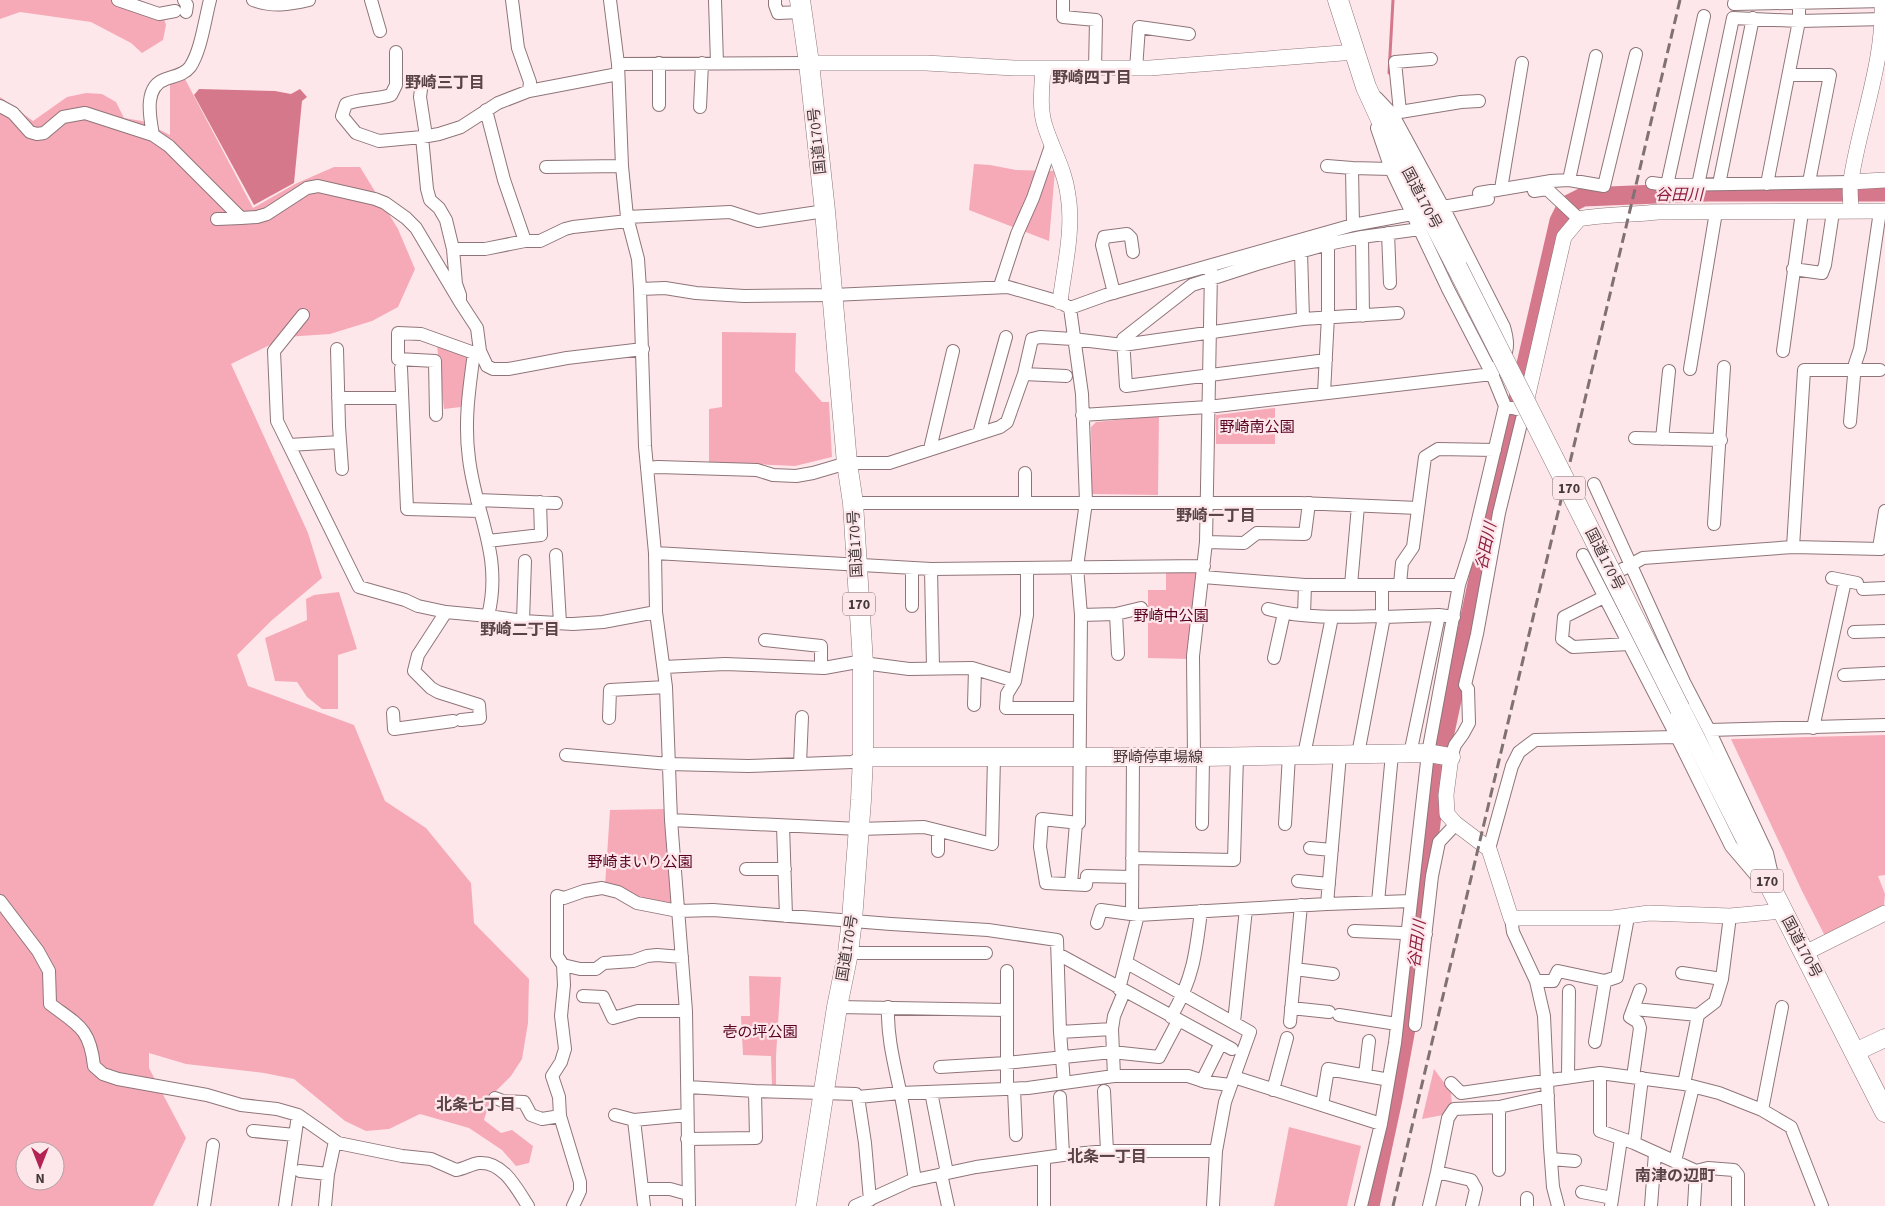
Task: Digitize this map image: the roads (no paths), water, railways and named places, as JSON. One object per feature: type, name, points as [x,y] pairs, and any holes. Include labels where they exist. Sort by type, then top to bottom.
[{"type":"highway","name":"国道170号","points":[[1338,0],[1366,87],[1388,135],[1458,267],[1885,1112]]},
{"type":"highway","name":"国道170号","points":[[801,6],[825,211],[847,463],[853,502],[863,662],[863,757],[852,920],[806,1206]]},
{"type":"main road","name":"野崎停車場線","points":[[863,757],[1439,755]]},
{"type":"main road","points":[[1855,1052],[1885,1038]]},
{"type":"street","points":[[118,0],[159,14],[176,6]]},
{"type":"street","points":[[153,134],[149,103],[154,87],[163,80],[180,75],[189,68],[196,55],[210,0]]},
{"type":"street","points":[[253,0],[280,6],[309,0]]},
{"type":"street","points":[[371,0],[380,31]]},
{"type":"street","points":[[512,0],[518,48],[530,82],[529,91]]},
{"type":"street","points":[[610,0],[618,69],[622,166],[628,219],[638,259],[647,468],[655,552],[656,612],[666,687],[671,820],[686,1011],[688,1200]]},
{"type":"street","points":[[715,0],[716,63]]},
{"type":"street","points":[[775,0],[778,13],[801,6]]},
{"type":"street","points":[[1063,0],[1063,17],[1096,20],[1095,69]]},
{"type":"street","points":[[1735,0],[1734,4],[1883,0],[1884,19],[1850,182],[1851,211]]},
{"type":"street","points":[[1768,184],[1790,75],[1799,21],[1799,1]]},
{"type":"street","points":[[1667,185],[1704,16]]},
{"type":"street","points":[[1698,185],[1733,18],[1799,21],[1884,19]]},
{"type":"street","points":[[1719,184],[1753,18]]},
{"type":"street","points":[[1136,69],[1139,26],[1189,34]]},
{"type":"street","points":[[396,52],[396,85],[391,95],[380,99],[354,101],[346,104],[342,116],[356,133],[379,141],[439,134],[461,127],[498,103],[529,91],[618,69],[659,63],[926,63],[1043,68],[1136,69],[1355,52]]},
{"type":"street","points":[[1480,200],[1479,192],[1552,181],[1569,180],[1604,186],[1636,54]]},
{"type":"street","points":[[1569,180],[1596,56]]},
{"type":"street","points":[[1397,114],[1395,62],[1431,58]]},
{"type":"street","points":[[700,107],[702,62]]},
{"type":"street","points":[[659,63],[659,105]]},
{"type":"street","points":[[1501,189],[1522,63]]},
{"type":"street","points":[[1043,68],[1042,108],[1044,125],[1061,166],[1068,196],[1069,229],[1065,305],[1082,394],[1086,502],[1077,567],[1080,615],[1079,757],[1081,763],[1079,823],[1076,823],[1071,884]]},
{"type":"street","points":[[1790,75],[1830,75],[1810,182]]},
{"type":"street","points":[[422,82],[420,98],[427,189],[430,200],[446,220],[453,249],[456,284],[460,302]]},
{"type":"street","points":[[1082,415],[1208,407],[1492,374],[1506,354],[1508,342],[1504,327],[1397,114],[1366,87]]},
{"type":"street","points":[[1361,1206],[1381,1124],[1397,1024],[1411,901],[1454,682],[1454,617],[1459,585],[1473,541],[1505,406],[1492,374],[1448,289],[1391,169],[1366,87]]},
{"type":"street","points":[[1397,114],[1461,102],[1480,101]]},
{"type":"street","points":[[0,106],[13,112],[30,132],[37,134],[44,133],[63,117],[85,113],[153,134],[169,146],[241,218]]},
{"type":"street","points":[[486,110],[504,180],[524,241]]},
{"type":"street","points":[[1000,286],[1017,234],[1033,198],[1052,143]]},
{"type":"street","points":[[546,166],[622,166]]},
{"type":"street","points":[[1327,166],[1391,169]]},
{"type":"street","points":[[1352,168],[1352,225]]},
{"type":"street","points":[[1652,183],[1698,185],[1885,180]]},
{"type":"street","points":[[217,219],[257,217],[267,214],[307,188],[318,186],[385,202],[416,228],[477,328],[477,352],[466,415],[469,459],[492,557],[493,575],[488,616]]},
{"type":"street","points":[[1443,207],[1548,189],[1579,219]]},
{"type":"street","points":[[453,249],[485,249],[524,241],[540,241],[565,229],[628,219],[730,212],[758,221],[825,211]]},
{"type":"street","points":[[1454,682],[1477,634],[1499,513],[1534,372],[1564,237],[1579,219],[1658,212],[1882,211],[1857,359],[1850,422]]},
{"type":"street","points":[[1690,368],[1716,212]]},
{"type":"street","points":[[1783,351],[1802,212]]},
{"type":"street","points":[[1794,269],[1822,273],[1826,265],[1833,212]]},
{"type":"street","points":[[1326,360],[1126,386],[1123,340],[1192,285],[1211,273],[1352,225],[1412,214]]},
{"type":"street","points":[[640,289],[665,288],[696,293],[744,296],[833,295],[1000,286],[1065,305],[1211,273],[1328,244],[1420,228]]},
{"type":"street","points":[[1388,233],[1390,283]]},
{"type":"street","points":[[1114,293],[1102,245],[1104,237],[1127,234],[1131,238],[1133,252]]},
{"type":"street","points":[[1362,237],[1363,316]]},
{"type":"street","points":[[1324,393],[1328,318],[1328,244]]},
{"type":"street","points":[[1301,252],[1303,319]]},
{"type":"street","points":[[1202,824],[1194,656],[1206,542],[1205,502],[1210,376],[1211,273]]},
{"type":"street","points":[[647,468],[658,466],[757,470],[773,475],[796,476],[847,463],[889,463],[980,434],[1000,427],[1007,422],[1024,374],[1032,340],[1040,337],[1123,345],[1303,319],[1398,314]]},
{"type":"street","points":[[303,315],[274,351],[277,421],[359,587],[406,600],[418,606],[446,612],[523,621],[573,624],[603,622],[656,612]]},
{"type":"street","points":[[436,415],[435,361],[398,359],[398,332],[420,334],[477,352],[486,366],[493,369],[508,369],[567,358],[643,349]]},
{"type":"street","points":[[980,434],[1006,336]]},
{"type":"street","points":[[338,349],[338,398],[342,469]]},
{"type":"street","points":[[930,449],[953,351]]},
{"type":"street","points":[[1793,547],[1804,370],[1857,359],[1880,370]]},
{"type":"street","points":[[1714,524],[1721,440],[1724,367]]},
{"type":"street","points":[[401,368],[407,510],[540,502],[556,503]]},
{"type":"street","points":[[1662,439],[1669,372]]},
{"type":"street","points":[[1024,374],[1066,376]]},
{"type":"street","points":[[338,398],[402,398]]},
{"type":"street","points":[[1505,406],[1524,411]]},
{"type":"street","points":[[1635,438],[1721,440]]},
{"type":"street","points":[[289,445],[340,442]]},
{"type":"street","points":[[1400,584],[1402,563],[1413,547],[1425,457],[1438,449],[1495,450]]},
{"type":"street","points":[[1024,473],[1025,503]]},
{"type":"street","points":[[1594,484],[1684,682],[1768,853],[1781,907]]},
{"type":"street","points":[[488,542],[541,535],[540,502]]},
{"type":"street","points":[[853,502],[1309,503],[1418,508]]},
{"type":"street","points":[[1206,542],[1244,543],[1258,533],[1305,534],[1309,503]]},
{"type":"street","points":[[1351,585],[1358,506]]},
{"type":"street","points":[[1597,583],[1643,558],[1793,547],[1880,548],[1885,511]]},
{"type":"street","points":[[655,552],[931,569],[1077,567],[1203,572],[1305,585],[1459,585]]},
{"type":"street","points":[[556,555],[560,623]]},
{"type":"street","points":[[1583,555],[1677,736],[1731,846],[1781,907]]},
{"type":"street","points":[[523,621],[525,561]]},
{"type":"street","points":[[912,568],[912,606]]},
{"type":"street","points":[[931,569],[933,668]]},
{"type":"street","points":[[1027,569],[1027,615],[1015,681],[1007,694],[1006,708],[1080,708]]},
{"type":"street","points":[[1832,578],[1855,584],[1885,588]]},
{"type":"street","points":[[1814,728],[1855,584]]},
{"type":"street","points":[[1304,615],[1305,585]]},
{"type":"street","points":[[1358,754],[1383,617],[1382,585]]},
{"type":"street","points":[[1604,597],[1564,617],[1562,639],[1573,647],[1629,644]]},
{"type":"street","points":[[1080,615],[1116,614],[1141,608]]},
{"type":"street","points":[[1268,609],[1284,613],[1332,617],[1439,614],[1454,617]]},
{"type":"street","points":[[393,713],[394,729],[480,718],[479,705],[438,692],[431,688],[414,671],[418,655],[446,612]]},
{"type":"street","points":[[1274,658],[1284,613]]},
{"type":"street","points":[[1116,614],[1118,654]]},
{"type":"street","points":[[1410,754],[1439,614]]},
{"type":"street","points":[[1285,824],[1296,755],[1332,617]]},
{"type":"street","points":[[1854,632],[1885,631]]},
{"type":"street","points":[[765,640],[821,646],[821,668]]},
{"type":"street","points":[[664,667],[734,664],[821,668],[863,662],[909,668],[975,669],[1015,681]]},
{"type":"street","points":[[974,705],[975,669]]},
{"type":"street","points":[[1844,675],[1885,673]]},
{"type":"street","points":[[1427,676],[1454,682],[1468,689],[1469,723],[1464,734],[1455,745],[1439,755]]},
{"type":"street","points":[[609,718],[610,690],[666,687]]},
{"type":"street","points":[[800,764],[802,717]]},
{"type":"street","points":[[1709,730],[1885,725]]},
{"type":"street","points":[[1558,1206],[1551,1159],[1544,1016],[1536,981],[1513,932],[1511,918],[1489,849],[1512,766],[1519,752],[1530,742],[1535,740],[1677,736]]},
{"type":"street","points":[[1327,904],[1340,754]]},
{"type":"street","points":[[1378,902],[1392,754]]},
{"type":"street","points":[[566,755],[669,764],[748,766],[852,762],[863,757]]},
{"type":"street","points":[[1439,755],[1447,781],[1445,805],[1447,814],[1456,824],[1489,849]]},
{"type":"street","points":[[1132,858],[1234,860],[1237,756]]},
{"type":"street","points":[[671,820],[859,829],[924,827],[992,844],[994,757]]},
{"type":"street","points":[[1114,1076],[1112,1028],[1122,990],[1135,914],[1132,878],[1133,757]]},
{"type":"street","points":[[1076,823],[1042,819],[1040,847],[1046,883],[1086,885],[1087,876],[1132,878]]},
{"type":"street","points":[[1415,1025],[1432,876],[1439,842],[1456,824]]},
{"type":"street","points":[[782,826],[786,916]]},
{"type":"street","points":[[938,832],[938,851]]},
{"type":"street","points":[[1310,848],[1332,850]]},
{"type":"street","points":[[746,869],[784,869]]},
{"type":"street","points":[[1298,881],[1329,884]]},
{"type":"street","points":[[573,1206],[580,1191],[580,1182],[560,1116],[559,1097],[552,1076],[561,1062],[565,1049],[561,1016],[564,985],[563,964],[557,956],[557,896],[564,898],[584,891],[602,888],[618,892],[637,903],[678,911],[712,910],[988,930],[1056,940],[1064,1083]]},
{"type":"street","points":[[0,901],[38,951],[49,972],[50,1004],[85,1031],[92,1048],[94,1066],[103,1074],[118,1079],[207,1095],[241,1105],[277,1109],[298,1115],[334,1146]]},
{"type":"street","points":[[1097,923],[1101,910],[1135,914],[1411,901]]},
{"type":"street","points":[[1290,1022],[1301,905]]},
{"type":"street","points":[[1511,918],[1628,917],[1648,914],[1730,916],[1781,907]]},
{"type":"street","points":[[1234,1022],[1246,909]]},
{"type":"street","points":[[940,1067],[1006,1063],[1112,1052],[1159,1058],[1175,1019],[1195,960],[1201,910]]},
{"type":"street","points":[[1805,953],[1823,946],[1885,914]]},
{"type":"street","points":[[1634,1009],[1698,1015],[1715,1002],[1722,979],[1730,916]]},
{"type":"street","points":[[1536,981],[1553,981],[1558,972],[1605,981],[1617,977],[1628,917]]},
{"type":"street","points":[[1354,931],[1426,934]]},
{"type":"street","points":[[848,953],[986,953]]},
{"type":"street","points":[[1058,954],[1226,1046],[1202,1081]]},
{"type":"street","points":[[563,964],[580,969],[596,969],[604,963],[633,961],[647,956],[682,957]]},
{"type":"street","points":[[1127,963],[1250,1032],[1225,1102],[1216,1151],[1213,1206]]},
{"type":"street","points":[[1294,969],[1333,974]]},
{"type":"street","points":[[1007,971],[1006,1063],[1016,1135]]},
{"type":"street","points":[[1682,973],[1722,979]]},
{"type":"street","points":[[1595,1042],[1605,981]]},
{"type":"street","points":[[1634,1144],[1640,1028],[1638,1022],[1630,1017],[1640,990]]},
{"type":"street","points":[[1568,1076],[1569,991]]},
{"type":"street","points":[[583,996],[603,997],[613,1018],[638,1010],[686,1011]]},
{"type":"street","points":[[837,1007],[1007,1010]]},
{"type":"street","points":[[888,1007],[890,1046],[915,1180]]},
{"type":"street","points":[[1762,1110],[1782,1007]]},
{"type":"street","points":[[1291,1008],[1397,1024]]},
{"type":"street","points":[[1544,1016],[1568,1015]]},
{"type":"street","points":[[1675,1161],[1698,1015]]},
{"type":"street","points":[[1060,1032],[1112,1028]]},
{"type":"street","points":[[1273,1090],[1287,1038]]},
{"type":"street","points":[[1364,1075],[1369,1041]]},
{"type":"street","points":[[1322,1105],[1328,1069],[1384,1079]]},
{"type":"street","points":[[1451,1083],[1461,1093],[1600,1072],[1688,1086],[1719,1093],[1762,1110],[1791,1127],[1822,1206]]},
{"type":"street","points":[[1600,1072],[1600,1131],[1696,1171],[1708,1168],[1734,1170],[1738,1175],[1738,1206]]},
{"type":"street","points":[[858,1098],[900,1093],[1011,1089],[1114,1076],[1188,1076],[1202,1081],[1232,1081],[1273,1090],[1381,1124]]},
{"type":"street","points":[[1511,1084],[1514,1103]]},
{"type":"street","points":[[688,1086],[754,1091],[856,1094],[873,1202]]},
{"type":"street","points":[[1104,1090],[1107,1151]]},
{"type":"street","points":[[687,1139],[756,1138],[754,1091]]},
{"type":"street","points":[[931,1092],[948,1206]]},
{"type":"street","points":[[1428,1206],[1448,1118],[1454,1109],[1499,1107],[1548,1096]]},
{"type":"street","points":[[1060,1097],[1063,1155]]},
{"type":"street","points":[[495,1098],[503,1101],[524,1102],[531,1115],[542,1119],[560,1116]]},
{"type":"street","points":[[1499,1107],[1500,1170]]},
{"type":"street","points":[[285,1206],[298,1115]]},
{"type":"street","points":[[615,1115],[634,1120],[687,1115]]},
{"type":"street","points":[[634,1120],[644,1206]]},
{"type":"street","points":[[253,1131],[295,1135]]},
{"type":"street","points":[[1582,1192],[1611,1202],[1621,1139]]},
{"type":"street","points":[[327,1206],[328,1174],[334,1146],[338,1143],[402,1156],[431,1159],[456,1170],[478,1163],[489,1164],[501,1170],[513,1182],[528,1206]]},
{"type":"street","points":[[204,1206],[212,1144]]},
{"type":"street","points":[[327,1206],[333,1170],[334,1146]]},
{"type":"street","points":[[855,1206],[873,1202],[915,1180],[976,1167],[1107,1151],[1216,1151]]},
{"type":"street","points":[[1652,1206],[1655,1153]]},
{"type":"street","points":[[1044,1158],[1044,1206]]},
{"type":"street","points":[[1551,1159],[1575,1161]]},
{"type":"street","points":[[300,1171],[328,1174]]},
{"type":"street","points":[[1694,1206],[1696,1171]]},
{"type":"street","points":[[1437,1172],[1471,1180],[1476,1189],[1472,1206]]},
{"type":"street","points":[[643,1189],[670,1189],[688,1200]]},
{"type":"waterway","points":[[1389,73],[1393,0]]},
{"type":"waterway","name":"谷田川","points":[[1370,1206],[1407,1023],[1438,765],[1502,468],[1559,221],[1567,205],[1583,197],[1708,192],[1885,192]]},
{"type":"railway","points":[[1393,1206],[1680,0]]},
{"type":"district","name":"野崎四丁目","points":[[1092,77]]},
{"type":"district","name":"野崎三丁目","points":[[445,82]]},
{"type":"district","name":"野崎一丁目","points":[[1216,515]]},
{"type":"district","name":"野崎二丁目","points":[[520,629]]},
{"type":"district","name":"北条七丁目","points":[[476,1104]]},
{"type":"district","name":"北条一丁目","points":[[1107,1156]]},
{"type":"district","name":"南津の辺町","points":[[1675,1175]]},
{"type":"park label","name":"野崎南公園","points":[[1257,427]]},
{"type":"park label","name":"野崎中公園","points":[[1171,616]]},
{"type":"park label","name":"野崎まいり公園","points":[[640,862]]},
{"type":"park label","name":"壱の坪公園","points":[[760,1032]]}]
